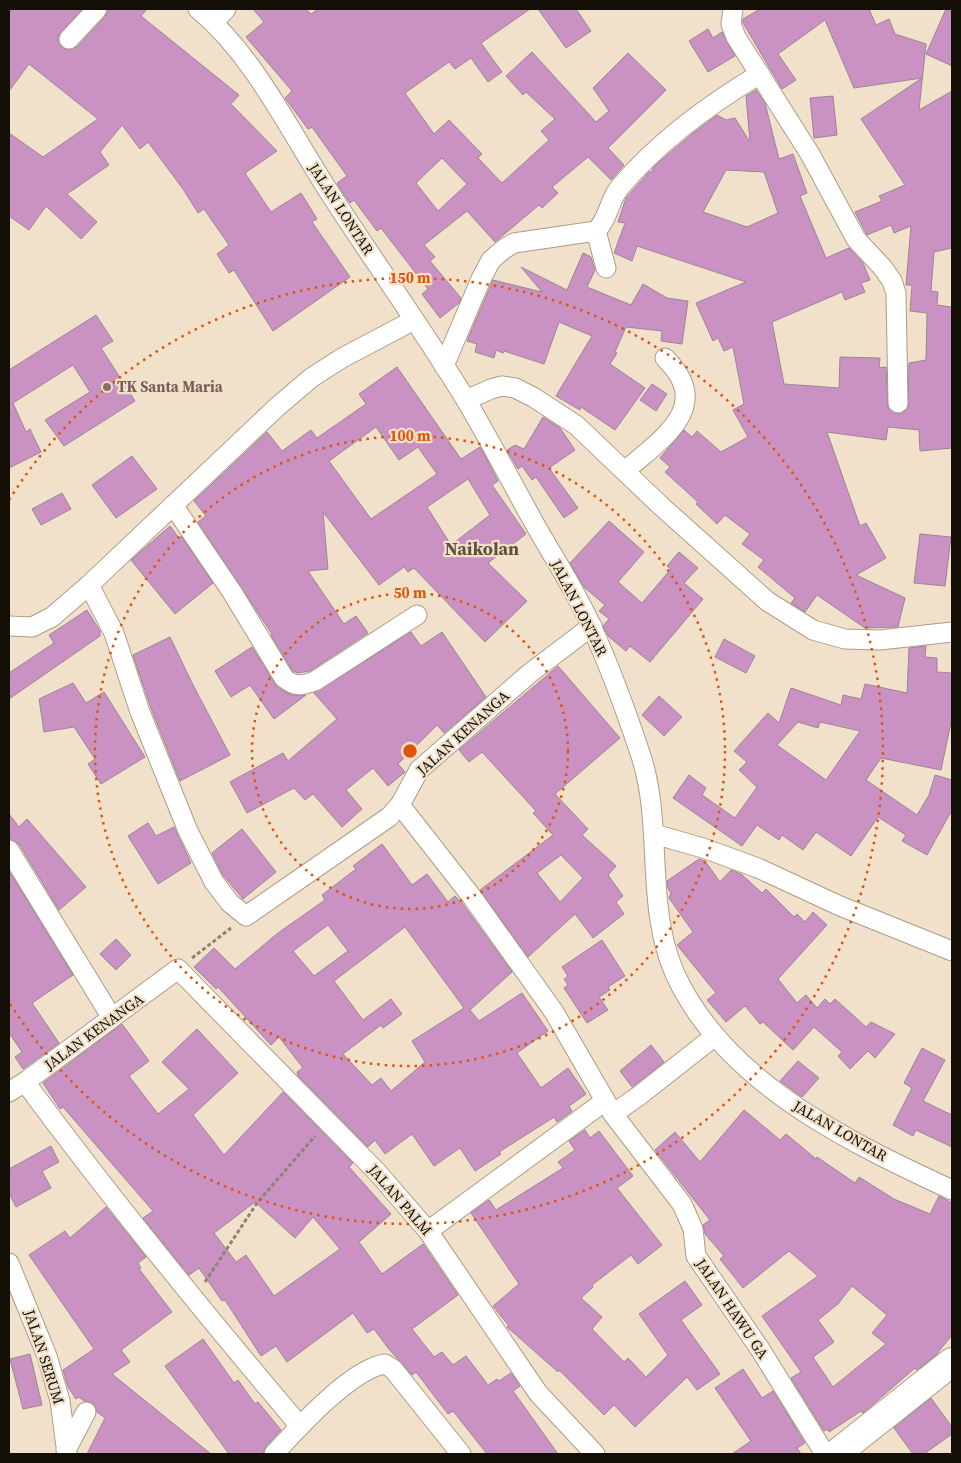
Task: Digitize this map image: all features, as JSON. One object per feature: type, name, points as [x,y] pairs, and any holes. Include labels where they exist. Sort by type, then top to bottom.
[{"type":"street","points":[[69,39],[97,9]]},
{"type":"street","name":"JALAN LONTAR","points":[[198,9],[220,15],[331,195],[466,400],[592,626],[642,757],[651,792],[657,908],[670,960],[682,988],[715,1036],[757,1077],[806,1115],[908,1170],[952,1190]]},
{"type":"street","points":[[732,9],[731,24],[736,37],[810,154],[856,239],[892,281],[896,293],[898,403]]},
{"type":"street","points":[[444,366],[481,279],[492,260],[514,243],[596,230],[603,224],[617,190],[644,160],[714,101],[760,74]]},
{"type":"street","points":[[596,230],[606,268]]},
{"type":"street","points":[[9,626],[32,627],[52,617],[89,585],[277,407],[311,378],[342,358],[414,320]]},
{"type":"street","points":[[625,471],[676,426],[682,414],[684,388],[677,369],[665,358]]},
{"type":"street","points":[[466,400],[491,389],[515,388],[533,397],[576,425],[661,506],[766,601],[812,630],[844,639],[880,640],[952,632]]},
{"type":"street","points":[[173,506],[232,592],[284,678],[292,684],[304,686],[315,681],[417,614]]},
{"type":"street","points":[[89,585],[114,633],[140,712],[188,830],[222,893],[246,916]]},
{"type":"street","name":"JALAN KENANGA","points":[[246,916],[389,817],[400,805],[419,770],[530,673],[592,626]]},
{"type":"street","name":"JALAN HAWU GA","points":[[400,805],[472,897],[554,1012],[609,1107],[682,1204],[691,1223],[696,1256],[760,1349],[825,1454]]},
{"type":"street","points":[[654,834],[703,848],[758,868],[840,906],[952,951]]},
{"type":"street","points":[[9,850],[112,1018]]},
{"type":"street","name":"JALAN KENANGA","points":[[9,1092],[178,970]]},
{"type":"street","name":"JALAN PALM","points":[[178,970],[377,1172],[428,1231],[538,1393],[595,1454]]},
{"type":"street","points":[[428,1231],[609,1107],[640,1095],[715,1036]]},
{"type":"street","points":[[25,1082],[226,1340],[300,1426]]},
{"type":"street","name":"JALAN SERUM","points":[[9,1263],[18,1280],[49,1365],[60,1401],[67,1452]]},
{"type":"street","points":[[836,1454],[952,1362]]},
{"type":"street","points":[[274,1454],[332,1396],[367,1370],[385,1364],[393,1369],[461,1454]]},
{"type":"street","points":[[67,1452],[86,1412]]},
{"type":"path","points":[[178,970],[246,916]]},
{"type":"path","points":[[194,1297],[236,1239],[257,1203],[327,1122]]},
{"type":"building","points":[[9,9],[82,9],[58,36],[58,43],[67,50],[77,47],[105,17],[108,9],[147,9],[141,16],[239,95],[231,104],[277,151],[245,173],[271,212],[301,193],[317,219],[312,222],[350,277],[273,331],[234,270],[229,273],[217,254],[229,245],[204,209],[198,213],[183,189],[148,142],[140,149],[122,125],[100,152],[109,165],[67,194],[97,222],[81,239],[46,206],[29,230],[9,216],[9,133],[43,157],[98,119],[29,64],[9,91]]},
{"type":"building","points":[[253,9],[306,9],[311,14],[318,9],[530,9],[481,43],[502,72],[488,82],[471,58],[455,69],[449,62],[405,93],[434,134],[449,120],[482,154],[478,158],[502,183],[549,140],[541,131],[555,119],[526,92],[523,95],[506,76],[532,52],[596,122],[609,111],[593,88],[628,53],[666,90],[608,148],[624,165],[611,180],[588,157],[552,187],[558,193],[542,208],[539,205],[495,242],[467,211],[424,245],[435,257],[430,261],[461,298],[459,303],[440,318],[422,294],[428,289],[381,228],[377,231],[354,200],[350,203],[341,190],[337,183],[347,176],[312,127],[308,129],[285,98],[292,91],[246,37],[264,22]],"holes":[[[442,158],[467,184],[438,211],[416,183]]]},
{"type":"building","points":[[538,9],[576,9],[591,31],[566,48]]},
{"type":"building","points":[[760,9],[869,9],[876,25],[889,19],[895,34],[926,44],[919,110],[952,91],[952,248],[934,252],[931,291],[938,292],[937,305],[952,307],[952,448],[920,451],[919,430],[888,427],[886,440],[827,432],[860,526],[866,523],[886,558],[856,575],[905,598],[898,627],[865,628],[817,595],[805,612],[791,603],[795,598],[758,567],[764,560],[742,544],[750,534],[725,515],[717,524],[696,504],[698,502],[665,472],[670,467],[660,458],[684,430],[692,437],[697,431],[721,452],[748,437],[733,410],[744,404],[733,347],[724,351],[718,338],[713,341],[696,303],[746,282],[637,246],[632,261],[614,253],[625,223],[618,222],[626,198],[649,172],[652,172],[659,162],[717,115],[726,120],[735,118],[750,142],[746,96],[756,90],[765,103],[779,159],[793,154],[807,193],[800,196],[826,258],[849,248],[863,263],[870,280],[861,283],[865,292],[845,300],[842,292],[772,322],[784,384],[839,388],[840,357],[880,358],[879,368],[886,367],[888,408],[898,414],[908,409],[909,363],[926,360],[927,313],[910,311],[912,285],[906,285],[911,226],[894,233],[891,225],[867,235],[855,212],[882,201],[879,196],[905,185],[861,119],[922,78],[854,88],[825,20],[778,54],[796,80],[782,89],[743,23],[743,19]],"holes":[[[726,170],[764,172],[778,213],[747,227],[703,212]]]},
{"type":"building","points":[[946,9],[952,9],[952,66],[926,54]]},
{"type":"building","points":[[708,29],[713,38],[722,32],[735,56],[708,72],[689,41]]},
{"type":"building","points":[[833,96],[837,135],[814,138],[810,98]]},
{"type":"building","points":[[583,253],[591,257],[595,270],[587,287],[631,305],[643,284],[667,298],[688,301],[682,344],[661,341],[662,331],[626,327],[615,352],[617,353],[610,364],[645,388],[615,430],[581,407],[580,410],[556,396],[592,336],[559,322],[544,364],[496,350],[494,358],[475,352],[477,344],[467,341],[493,280],[542,292],[521,267],[567,290]]},
{"type":"building","name":"TK Santa Maria","points":[[96,315],[113,341],[101,348],[135,401],[64,446],[45,420],[90,392],[73,365],[13,403],[26,432],[30,429],[41,452],[9,468],[9,370]]},
{"type":"building","points":[[397,367],[461,459],[480,447],[498,481],[492,485],[526,534],[488,563],[527,601],[485,642],[414,568],[408,572],[404,567],[379,585],[323,512],[328,569],[308,571],[344,624],[356,616],[368,633],[310,671],[298,673],[292,670],[272,634],[198,522],[206,516],[194,501],[267,432],[282,451],[311,430],[317,438],[366,404],[359,394]],"holes":[[[376,427],[399,460],[418,447],[437,474],[371,519],[329,461]],[[468,479],[490,515],[451,545],[427,507]]]},
{"type":"building","points":[[652,384],[667,394],[656,411],[640,400]]},
{"type":"building","points":[[543,417],[560,428],[575,450],[549,468],[578,508],[564,518],[536,477],[532,480],[522,466],[518,469],[507,450],[515,445],[524,449]]},
{"type":"building","points":[[132,456],[157,489],[116,518],[92,485]]},
{"type":"building","points":[[62,493],[71,509],[41,525],[32,509]]},
{"type":"building","points":[[609,521],[644,552],[618,582],[642,603],[671,569],[667,566],[679,552],[698,568],[684,583],[703,599],[650,662],[630,646],[626,651],[608,636],[603,626],[609,619],[599,611],[605,605],[584,587],[570,563]]},
{"type":"building","points":[[170,526],[179,538],[181,536],[213,583],[175,614],[131,560]]},
{"type":"building","points":[[920,534],[951,537],[945,586],[914,583]]},
{"type":"building","points":[[87,610],[100,631],[100,636],[9,699],[9,673],[54,643],[49,635]]},
{"type":"building","points":[[411,632],[421,646],[442,632],[486,697],[444,733],[437,725],[398,764],[405,772],[388,786],[373,768],[346,790],[362,809],[342,827],[313,794],[305,800],[294,788],[247,813],[230,782],[283,753],[288,761],[337,719],[314,693]]},
{"type":"building","points":[[170,637],[230,755],[180,781],[151,708],[133,655]]},
{"type":"building","points":[[724,639],[755,656],[746,673],[715,657]]},
{"type":"building","points":[[926,646],[925,657],[937,658],[937,672],[952,673],[952,718],[941,770],[881,758],[866,780],[917,815],[929,795],[935,775],[952,780],[952,810],[927,855],[902,841],[906,835],[878,817],[851,856],[816,832],[803,850],[782,835],[779,840],[757,825],[742,846],[673,798],[689,775],[706,788],[702,795],[735,818],[757,787],[739,770],[747,762],[734,751],[768,713],[779,723],[791,688],[841,705],[843,695],[861,699],[865,684],[907,693],[909,648]],"holes":[[[798,722],[818,728],[820,722],[860,731],[826,780],[777,745]]]},
{"type":"building","points":[[252,647],[277,687],[291,695],[306,695],[274,719],[250,685],[231,697],[215,671]]},
{"type":"building","points":[[558,666],[620,738],[555,794],[588,829],[582,835],[616,866],[608,875],[623,896],[616,902],[624,914],[593,938],[575,914],[528,957],[480,890],[553,835],[533,813],[536,811],[482,752],[469,762],[459,750]],"holes":[[[561,855],[583,878],[560,902],[537,873]]]},
{"type":"building","points":[[73,683],[86,703],[104,692],[145,757],[101,784],[88,764],[95,759],[74,727],[44,732],[39,699]]},
{"type":"building","points":[[659,696],[682,717],[664,736],[642,715]]},
{"type":"building","points":[[9,814],[19,827],[27,819],[86,887],[59,910],[19,844],[9,839]]},
{"type":"building","points":[[148,823],[156,836],[174,827],[191,863],[158,884],[128,836]]},
{"type":"building","points":[[242,829],[276,872],[243,899],[223,875],[212,853]]},
{"type":"building","points":[[382,844],[412,885],[427,874],[448,902],[455,896],[462,903],[512,972],[470,1010],[479,1021],[522,993],[548,1031],[517,1053],[541,1088],[568,1068],[586,1094],[569,1106],[572,1111],[557,1122],[554,1117],[499,1152],[501,1154],[475,1171],[460,1148],[434,1166],[412,1134],[385,1154],[375,1140],[368,1147],[298,1076],[297,1072],[303,1068],[279,1037],[271,1045],[218,987],[216,989],[194,967],[214,948],[235,969],[278,933],[325,900],[322,895],[356,869],[353,866]],"holes":[[[328,925],[348,951],[314,976],[293,951]],[[405,927],[464,1008],[412,1041],[425,1062],[391,1091],[381,1078],[372,1085],[343,1054],[381,1025],[383,1028],[402,1014],[391,999],[363,1020],[334,981]]]},
{"type":"building","points":[[699,859],[705,861],[720,882],[731,870],[741,874],[762,893],[766,889],[794,917],[797,914],[805,922],[813,912],[827,925],[778,979],[797,1003],[806,995],[817,1008],[825,999],[830,1004],[835,999],[866,1027],[871,1022],[895,1034],[875,1058],[868,1051],[850,1069],[838,1056],[842,1052],[814,1027],[793,1050],[763,1022],[760,1024],[745,1006],[726,1022],[707,1000],[716,993],[677,945],[693,932],[669,898],[671,893],[667,881]]},
{"type":"building","points":[[9,871],[73,975],[32,1003],[59,1043],[23,1069],[15,1057],[22,1052],[9,1033]]},
{"type":"building","points":[[116,939],[131,955],[116,970],[100,954]]},
{"type":"building","points":[[602,940],[625,976],[608,987],[610,990],[599,997],[608,1010],[587,1023],[564,988],[568,985],[564,979],[568,976],[562,967]]},
{"type":"building","points":[[122,1024],[149,1061],[129,1076],[158,1114],[189,1089],[162,1062],[197,1029],[238,1073],[193,1115],[224,1155],[283,1092],[353,1163],[349,1167],[391,1214],[359,1242],[382,1274],[423,1244],[458,1295],[412,1329],[434,1357],[442,1352],[453,1365],[466,1356],[488,1385],[497,1379],[499,1381],[511,1373],[520,1386],[513,1391],[558,1454],[487,1454],[453,1411],[448,1414],[416,1372],[412,1375],[374,1329],[367,1333],[353,1313],[287,1362],[276,1346],[261,1356],[225,1300],[222,1301],[199,1268],[189,1275],[143,1218],[153,1211],[63,1107],[60,1109],[43,1083]],"holes":[[[255,1202],[295,1238],[313,1217],[340,1249],[274,1296],[246,1255],[236,1262],[214,1233]]]},
{"type":"building","points":[[651,1045],[664,1062],[632,1087],[620,1071]]},
{"type":"building","points":[[922,1048],[945,1060],[923,1101],[952,1115],[952,1147],[916,1130],[913,1136],[893,1125],[912,1088],[904,1083]]},
{"type":"building","points":[[798,1061],[819,1078],[802,1097],[780,1081]]},
{"type":"building","points":[[744,1110],[780,1140],[786,1134],[816,1159],[817,1157],[855,1183],[859,1177],[894,1199],[930,1214],[939,1196],[952,1203],[952,1335],[936,1355],[917,1370],[915,1368],[863,1413],[861,1411],[829,1432],[828,1429],[824,1431],[791,1378],[801,1372],[762,1316],[818,1276],[789,1251],[743,1288],[720,1259],[724,1256],[705,1234],[703,1225],[710,1220],[655,1150],[675,1132],[700,1162]],"holes":[[[852,1286],[887,1315],[872,1333],[886,1344],[833,1387],[813,1357],[834,1342],[818,1320],[838,1304]]]},
{"type":"building","points":[[585,1130],[590,1138],[599,1131],[633,1176],[617,1188],[662,1245],[638,1264],[631,1255],[592,1285],[593,1287],[581,1298],[602,1317],[592,1329],[624,1362],[628,1358],[646,1377],[668,1355],[639,1314],[685,1281],[702,1305],[681,1320],[720,1374],[697,1390],[687,1377],[635,1427],[614,1405],[604,1415],[559,1370],[558,1372],[507,1327],[509,1326],[493,1306],[519,1284],[471,1213],[489,1200],[496,1210],[563,1168],[558,1162],[575,1150],[569,1141]]},
{"type":"building","points":[[51,1146],[59,1162],[42,1171],[51,1188],[16,1207],[9,1193],[9,1169]]},
{"type":"building","points":[[106,1207],[146,1257],[138,1263],[141,1268],[139,1269],[172,1312],[121,1350],[130,1362],[112,1374],[211,1454],[87,1454],[105,1418],[97,1412],[92,1402],[84,1401],[79,1397],[76,1399],[68,1387],[63,1370],[94,1349],[29,1255],[65,1231],[70,1238]]},
{"type":"building","points":[[203,1339],[234,1383],[238,1380],[255,1404],[258,1402],[281,1430],[266,1446],[263,1454],[229,1454],[165,1366]]},
{"type":"building","points":[[30,1354],[42,1405],[23,1409],[10,1359]]},
{"type":"building","points":[[743,1369],[762,1398],[773,1391],[805,1443],[797,1448],[801,1454],[732,1454],[751,1441],[715,1388]]},
{"type":"building","points":[[931,1398],[952,1427],[952,1434],[924,1454],[913,1454],[894,1428]]},
{"type":"place","name":"TK Santa Maria","points":[[107,387]]},
{"type":"district","name":"Naikolan","points":[[482,549]]}]
